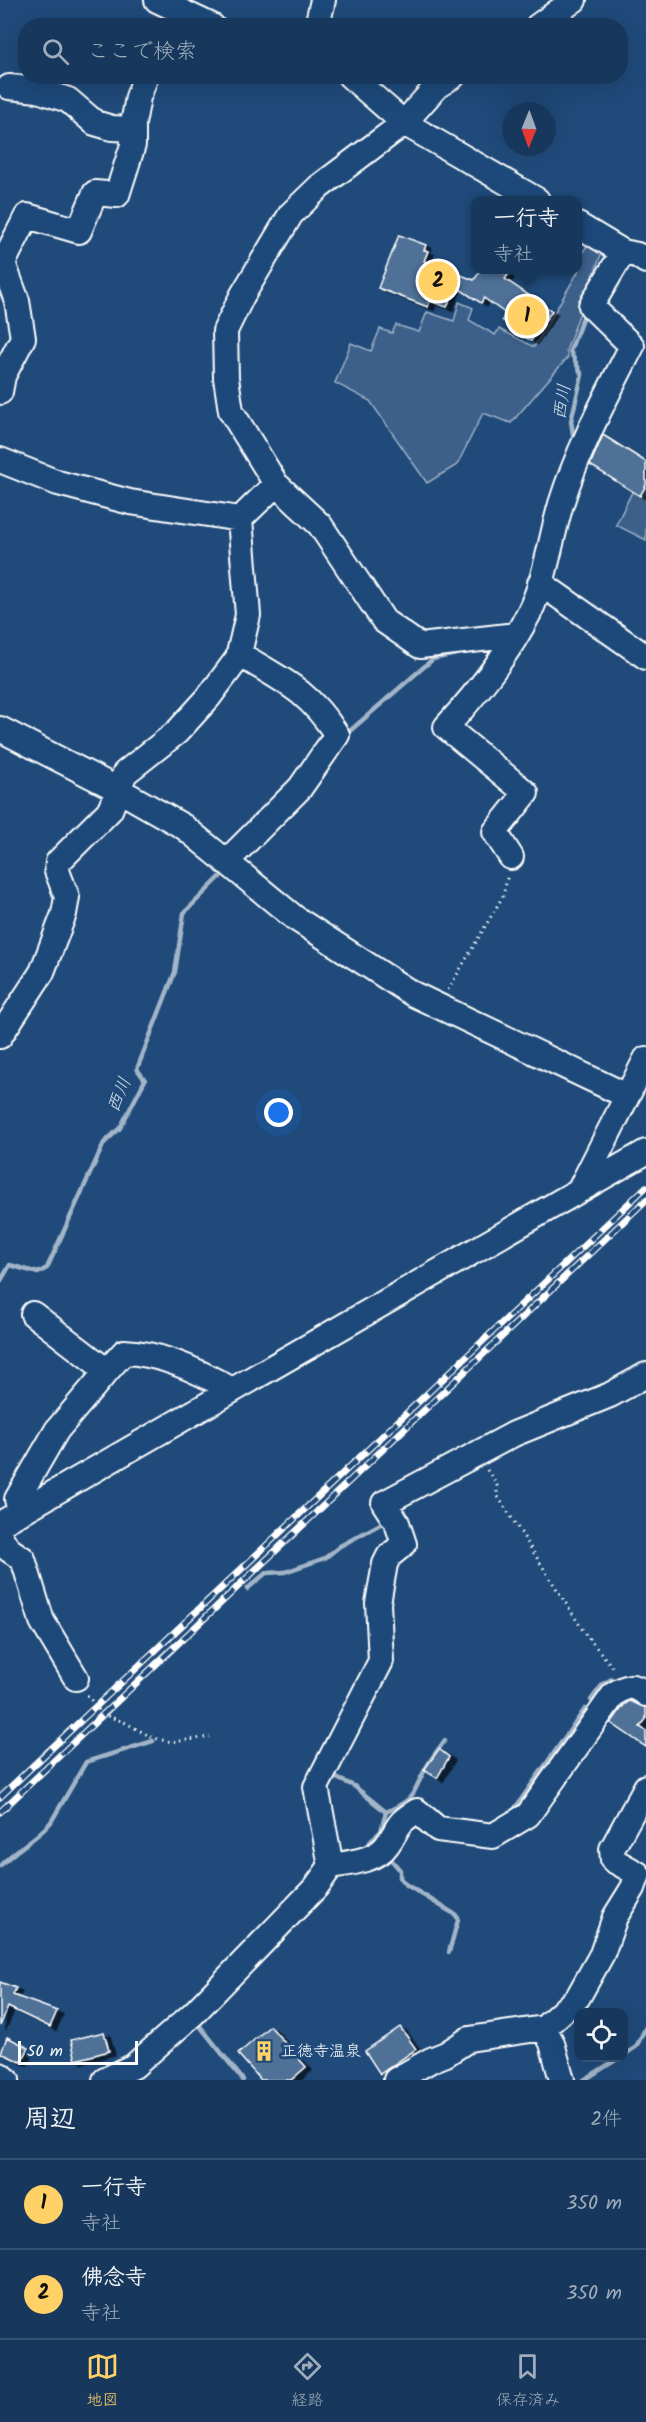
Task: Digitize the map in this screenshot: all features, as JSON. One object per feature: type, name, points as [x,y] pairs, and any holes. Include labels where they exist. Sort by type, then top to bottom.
[{"type":"street","points":[[319,18],[324,0]]},
{"type":"street","points":[[549,18],[574,0]]},
{"type":"street","points":[[168,12],[187,18]]},
{"type":"street","points":[[0,392],[3,376],[24,338],[17,300],[2,263],[27,216],[80,231],[95,193],[117,195],[133,145],[138,97],[143,84]]},
{"type":"street","points":[[359,84],[404,123],[528,196]]},
{"type":"street","points":[[440,84],[404,123],[319,187],[291,214],[242,296],[225,331],[226,378],[231,411],[276,484],[320,525],[384,621],[420,646],[516,635]]},
{"type":"street","points":[[9,87],[38,90],[68,100],[94,123],[112,128],[133,129]]},
{"type":"street","points":[[582,227],[623,252],[637,255],[646,261]]},
{"type":"street","points":[[511,857],[495,832],[526,793],[446,727],[479,690],[529,613],[552,546],[561,504],[591,429],[632,346],[591,306],[623,252]]},
{"type":"street","points":[[0,460],[58,483],[130,502],[240,519]]},
{"type":"street","points":[[240,519],[276,484]]},
{"type":"street","points":[[0,1036],[42,972],[64,914],[67,897],[57,871],[58,862],[110,810],[125,773],[177,732],[208,698],[239,654],[248,615],[240,519]]},
{"type":"street","points":[[540,583],[646,657]]},
{"type":"street","points":[[226,862],[239,845],[300,788],[338,735],[321,710],[302,691],[239,654]]},
{"type":"street","points":[[0,729],[119,790],[184,827],[295,918],[411,993],[627,1096]]},
{"type":"street","points":[[580,1189],[646,1059]]},
{"type":"street","points":[[10,1519],[646,1152]]},
{"type":"street","points":[[33,1314],[107,1371]]},
{"type":"street","points":[[10,1519],[18,1499],[57,1430],[124,1352],[143,1353],[209,1377],[232,1390]]},
{"type":"street","points":[[331,1866],[316,1787],[381,1661],[378,1603],[385,1564],[389,1556],[404,1544],[397,1523],[384,1503],[425,1479],[477,1455],[514,1434],[610,1395],[646,1375]]},
{"type":"street","points":[[0,1536],[8,1549],[23,1559],[42,1621],[76,1678]]},
{"type":"street","points":[[105,2080],[134,2066],[194,2013],[316,1887],[331,1866],[364,1859],[386,1847],[400,1821],[417,1811],[438,1829],[493,1836],[528,1815],[614,1694],[637,1690]]},
{"type":"street","points":[[396,2080],[430,2060],[446,2055],[468,2039],[544,2028],[578,1997],[602,1954],[615,1917],[633,1888],[638,1874],[613,1860],[612,1849],[646,1787]]},
{"type":"street","points":[[544,2028],[552,2043],[562,2080]]},
{"type":"street","points":[[0,2075],[7,2080]]},
{"type":"path","points":[[438,1005],[503,896],[511,857]]},
{"type":"path","points":[[477,1455],[497,1485],[497,1495],[586,1635],[637,1690]]},
{"type":"path","points":[[76,1678],[102,1714],[153,1737],[172,1742],[210,1737]]},
{"type":"shaded area","points":[[591,240],[603,249],[566,351],[568,357],[511,423],[483,413],[457,465],[427,483],[370,401],[335,383],[351,343],[371,351],[380,329],[392,333],[396,325],[419,332],[427,312],[454,321],[459,302],[473,308],[469,320],[495,335],[499,329],[534,347],[577,274],[582,274],[582,253]]},
{"type":"shaded area","points":[[646,485],[646,540],[616,525],[632,492],[640,495]]},
{"type":"building","points":[[399,235],[426,245],[424,250],[428,251],[424,261],[474,280],[478,274],[506,274],[508,275],[505,279],[552,311],[531,341],[502,320],[506,314],[484,298],[481,303],[455,286],[447,307],[430,301],[428,307],[378,288]]},
{"type":"building","points":[[603,435],[646,462],[646,485],[640,496],[590,465]]},
{"type":"building","points":[[630,1701],[646,1708],[646,1719],[640,1727],[646,1731],[646,1747],[611,1723],[624,1705]]},
{"type":"building","points":[[439,1749],[449,1757],[437,1778],[424,1770]]},
{"type":"building","points":[[0,1982],[16,1988],[13,1995],[57,2011],[50,2027],[8,2007],[0,2026]]},
{"type":"building","name":"正徳寺温泉","points":[[270,2026],[306,2067],[291,2080],[261,2080],[238,2054]]},
{"type":"building","points":[[400,2027],[416,2049],[380,2074],[365,2051]]},
{"type":"building","points":[[104,2032],[109,2051],[76,2060],[71,2040]]},
{"type":"building","points":[[7,2037],[29,2048],[21,2062],[1,2053]]},
{"type":"waterway","name":"西川","points":[[574,441],[571,421],[582,375],[570,351],[585,312]]},
{"type":"waterway","name":"西川","points":[[344,736],[433,659],[465,652]]},
{"type":"waterway","name":"西川","points":[[0,1282],[10,1265],[38,1273],[47,1268],[104,1143],[120,1128],[145,1080],[137,1069],[175,972],[184,913],[220,877]]},
{"type":"waterway","points":[[247,1589],[266,1573],[285,1572],[325,1558],[340,1546],[386,1521]]},
{"type":"waterway","points":[[591,1700],[603,1684],[612,1679]]},
{"type":"waterway","points":[[513,1811],[585,1709]]},
{"type":"waterway","points":[[330,1775],[354,1786],[386,1812],[409,1799],[428,1764],[445,1740]]},
{"type":"waterway","points":[[0,1866],[51,1822],[86,1762],[153,1741]]},
{"type":"waterway","points":[[370,1842],[381,1831],[386,1812]]},
{"type":"waterway","points":[[388,1856],[400,1870],[400,1878],[405,1884],[456,1915],[458,1920],[449,1952]]},
{"type":"waterway","points":[[196,2021],[243,2080]]},
{"type":"waterway","points":[[628,2052],[636,2047],[646,2027]]},
{"type":"waterway","points":[[584,2080],[613,2062]]},
{"type":"railway","points":[[0,1797],[646,1187]]},
{"type":"railway","points":[[0,1812],[646,1200]]},
{"type":"place","name":"佛念寺","points":[[438,281]]},
{"type":"place","name":"一行寺","points":[[527,316]]},
{"type":"place","name":"正徳寺温泉","points":[[264,2051]]}]
